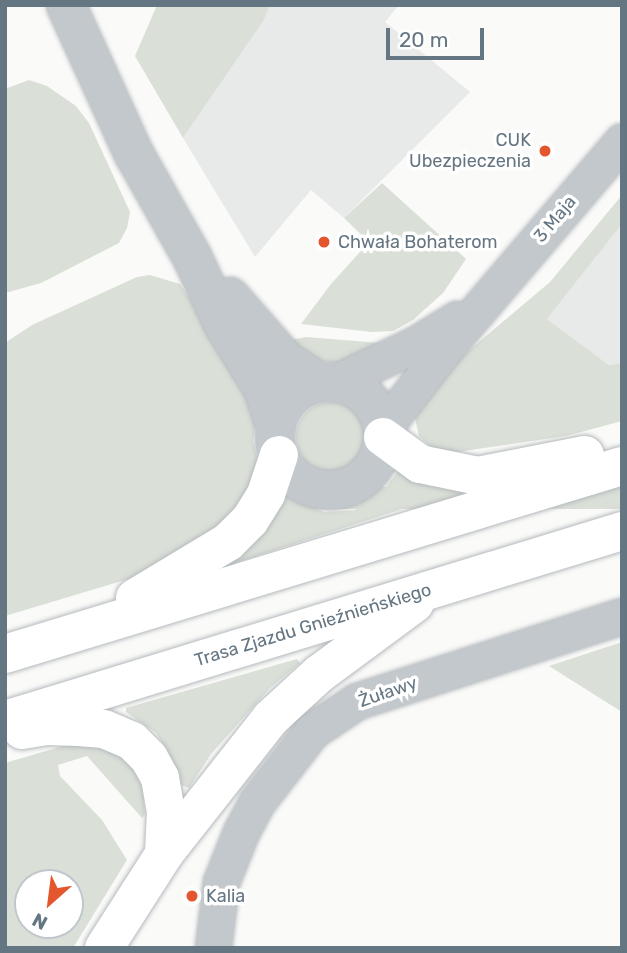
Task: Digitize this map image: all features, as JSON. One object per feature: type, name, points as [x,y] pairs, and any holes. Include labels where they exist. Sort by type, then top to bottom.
[{"type":"main road","points":[[383,433],[420,464],[478,476],[622,449]]},
{"type":"main road","points":[[10,653],[150,591],[228,542],[250,520],[266,494],[277,441]]},
{"type":"main road","points":[[10,653],[622,466]]},
{"type":"main road","name":"Trasa Zjazdu Gnieźnieńskiego","points":[[5,720],[622,531]]},
{"type":"main road","points":[[104,948],[164,854],[271,718],[319,674],[440,586]]},
{"type":"main road","points":[[5,733],[47,726],[79,727],[104,729],[132,741],[149,758],[160,778],[166,811],[164,854]]},
{"type":"street","points":[[66,5],[134,153],[192,257],[225,327],[263,388],[287,470],[314,488],[338,488],[361,480],[373,468],[383,433],[378,412],[367,398],[353,387],[328,383],[286,361],[192,257]]},
{"type":"street","name":"3 Maja","points":[[383,433],[489,297],[622,141]]},
{"type":"street","name":"3 Maja","points":[[328,383],[418,343],[489,297]]},
{"type":"street","points":[[277,441],[287,403],[296,393],[328,383]]},
{"type":"street","name":"Żuławy","points":[[213,948],[221,882],[241,832],[257,802],[312,731],[357,701],[622,616]]},
{"type":"shaded area","points":[[157,5],[270,5],[264,20],[183,138],[135,56]]},
{"type":"shaded area","points":[[270,5],[399,5],[385,22],[470,92],[344,218],[311,190],[255,257],[183,138],[264,20]]},
{"type":"shaded area","points":[[29,80],[47,86],[76,106],[89,123],[130,212],[127,228],[119,243],[41,283],[5,293],[5,89]]},
{"type":"shaded area","points":[[382,183],[466,259],[443,293],[413,320],[393,331],[372,332],[301,324],[331,284],[369,242],[344,218]]},
{"type":"shaded area","points":[[622,195],[622,224],[547,319],[609,365],[622,363],[622,421],[566,436],[450,453],[434,449],[419,436],[415,418],[421,397],[441,374],[550,282]]},
{"type":"shaded area","points":[[622,224],[622,363],[609,365],[547,319]]},
{"type":"shaded area","points":[[150,275],[180,284],[249,386],[257,410],[253,441],[261,471],[217,533],[135,577],[5,616],[5,343],[32,325],[137,277]]},
{"type":"shaded area","points":[[306,337],[380,343],[343,364],[308,359],[285,341]]},
{"type":"shaded area","points":[[331,402],[350,408],[360,418],[366,437],[360,456],[350,466],[331,472],[312,466],[302,456],[296,437],[302,418],[312,408]]},
{"type":"shaded area","points":[[399,470],[427,485],[458,491],[213,570],[284,494],[295,502],[324,512],[355,510],[383,491]]},
{"type":"shaded area","points":[[5,487],[622,487],[622,509],[5,509]]},
{"type":"shaded area","points":[[622,642],[622,712],[549,666]]},
{"type":"shaded area","points":[[297,659],[300,663],[269,689],[211,754],[189,788],[181,785],[168,752],[156,733],[126,712],[126,708]]},
{"type":"shaded area","points":[[80,741],[125,759],[137,773],[143,789],[145,814],[142,818],[87,756],[58,765],[60,776],[102,820],[127,860],[84,930],[84,869],[14,869],[14,939],[79,939],[73,948],[5,948],[5,763]]},
{"type":"place","name":"CUK Ubezpieczenia","points":[[545,151]]},
{"type":"place","name":"Chwała Bohaterom","points":[[324,242]]},
{"type":"place","name":"Kalia","points":[[192,896]]}]
